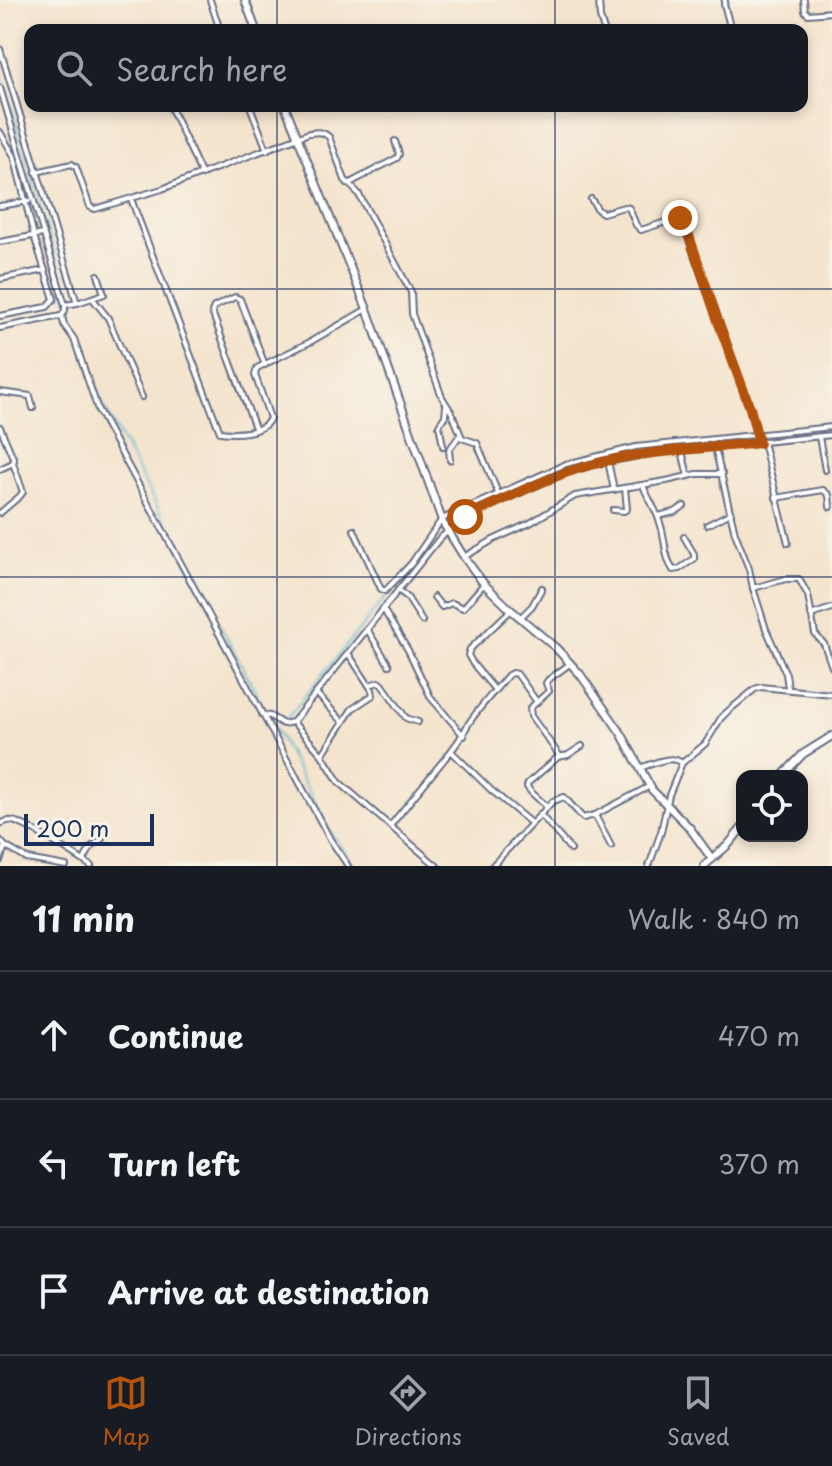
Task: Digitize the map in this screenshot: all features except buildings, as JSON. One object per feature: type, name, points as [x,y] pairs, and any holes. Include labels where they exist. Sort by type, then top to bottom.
[{"type":"street","points":[[210,0],[218,24]]},
{"type":"street","points":[[245,0],[254,24]]},
{"type":"street","points":[[599,0],[602,24]]},
{"type":"street","points":[[725,0],[729,24]]},
{"type":"street","points":[[804,0],[808,14],[832,12]]},
{"type":"street","points":[[0,49],[71,304]]},
{"type":"street","points":[[0,88],[30,201],[34,236],[54,299],[49,306],[0,316]]},
{"type":"street","points":[[173,112],[202,175]]},
{"type":"street","points":[[252,112],[267,150]]},
{"type":"street","points":[[287,112],[367,309],[445,526],[484,584],[571,663],[621,733],[650,786],[689,827],[712,859]]},
{"type":"street","points":[[0,132],[14,156],[71,304]]},
{"type":"street","points":[[36,172],[69,163],[74,165],[93,209],[202,175],[297,137],[315,132],[326,134],[348,184],[358,193],[411,292],[412,314],[460,435],[477,443],[498,493]]},
{"type":"street","points":[[348,184],[397,158],[399,154],[395,141]]},
{"type":"street","points":[[131,199],[222,433],[256,429],[266,426],[270,420],[255,375],[257,368],[367,309]]},
{"type":"street","points":[[591,199],[603,213],[629,208],[641,230],[678,218],[682,220],[750,408],[788,543]]},
{"type":"street","points":[[0,206],[30,201]]},
{"type":"street","points":[[0,242],[43,234]]},
{"type":"street","points":[[0,279],[45,270]]},
{"type":"street","points":[[98,275],[104,293],[71,304],[62,316],[74,339],[98,410],[262,715],[348,866]]},
{"type":"street","points":[[256,429],[212,312],[214,307],[238,298],[265,365]]},
{"type":"street","points":[[93,299],[108,318],[142,397]]},
{"type":"street","points":[[0,328],[62,316]]},
{"type":"street","points":[[0,392],[30,396],[33,408]]},
{"type":"street","points":[[443,446],[439,425],[445,416],[446,403]]},
{"type":"street","points":[[0,427],[14,458],[23,492],[0,513]]},
{"type":"street","points":[[262,715],[283,724],[293,722],[439,539],[445,526],[568,471],[642,451],[715,448],[832,427]]},
{"type":"street","points":[[450,460],[449,450],[460,435]]},
{"type":"street","points":[[354,530],[381,589],[385,591],[445,526],[498,493],[566,464],[642,451],[832,435]]},
{"type":"street","points":[[819,437],[825,470]]},
{"type":"street","points":[[715,448],[735,533],[766,629],[786,674],[788,688]]},
{"type":"street","points":[[682,451],[688,476]]},
{"type":"street","points":[[608,461],[614,490]]},
{"type":"street","points":[[0,469],[13,463]]},
{"type":"street","points":[[464,557],[530,523],[568,498],[704,473],[722,474]]},
{"type":"street","points":[[643,485],[658,516],[673,570],[694,559],[684,537]]},
{"type":"street","points":[[613,510],[627,509],[625,488]]},
{"type":"street","points":[[776,498],[823,490],[829,495],[830,507]]},
{"type":"street","points":[[658,516],[677,512],[684,506]]},
{"type":"street","points":[[707,525],[731,513]]},
{"type":"street","points":[[753,588],[786,579],[799,579],[808,595],[815,634],[824,644],[832,667]]},
{"type":"street","points":[[434,597],[442,607],[452,603],[463,608],[484,584]]},
{"type":"street","points":[[520,618],[532,606],[542,588]]},
{"type":"street","points":[[398,590],[407,597],[422,621]]},
{"type":"street","points":[[811,615],[832,608]]},
{"type":"street","points":[[383,609],[408,650],[431,698],[464,736]]},
{"type":"street","points":[[495,690],[468,655],[470,649],[511,610]]},
{"type":"street","points":[[367,629],[389,665]]},
{"type":"street","points":[[322,755],[354,707],[373,695],[348,653]]},
{"type":"street","points":[[560,756],[531,716],[530,708],[549,691],[547,682],[571,663]]},
{"type":"street","points":[[390,826],[464,736],[470,723],[508,675],[514,673],[521,678],[537,702]]},
{"type":"street","points":[[369,685],[382,684],[406,718],[418,722]]},
{"type":"street","points":[[649,866],[661,832],[666,805],[682,763],[705,744],[727,712],[761,687],[832,694]]},
{"type":"street","points":[[316,693],[343,722]]},
{"type":"street","points":[[293,722],[322,755],[339,782],[437,866]]},
{"type":"street","points":[[788,770],[810,748],[832,736]]},
{"type":"street","points":[[546,806],[527,785],[560,756],[568,755],[582,746]]},
{"type":"street","points":[[451,751],[531,823]]},
{"type":"street","points":[[640,768],[671,758],[682,763]]},
{"type":"street","points":[[492,866],[553,801],[564,797],[583,818],[595,815],[650,786]]},
{"type":"street","points":[[540,814],[571,850]]},
{"type":"street","points":[[595,815],[611,846]]},
{"type":"street","points":[[0,824],[10,821],[17,823],[87,864],[92,845],[102,839]]},
{"type":"street","points":[[704,866],[736,835]]},
{"type":"street","points":[[0,840],[27,859],[66,866]]},
{"type":"street","points":[[0,861],[5,846]]},
{"type":"waterway","points":[[0,68],[73,318],[101,401],[266,712]]},
{"type":"waterway","points":[[608,457],[636,451],[832,430]]},
{"type":"waterway","points":[[563,467],[604,458]]},
{"type":"waterway","points":[[285,721],[451,517]]},
{"type":"waterway","points":[[270,719],[332,834],[355,866]]},
{"type":"route","points":[[465,517],[568,471],[636,455],[759,443],[750,408],[680,218]]}]
